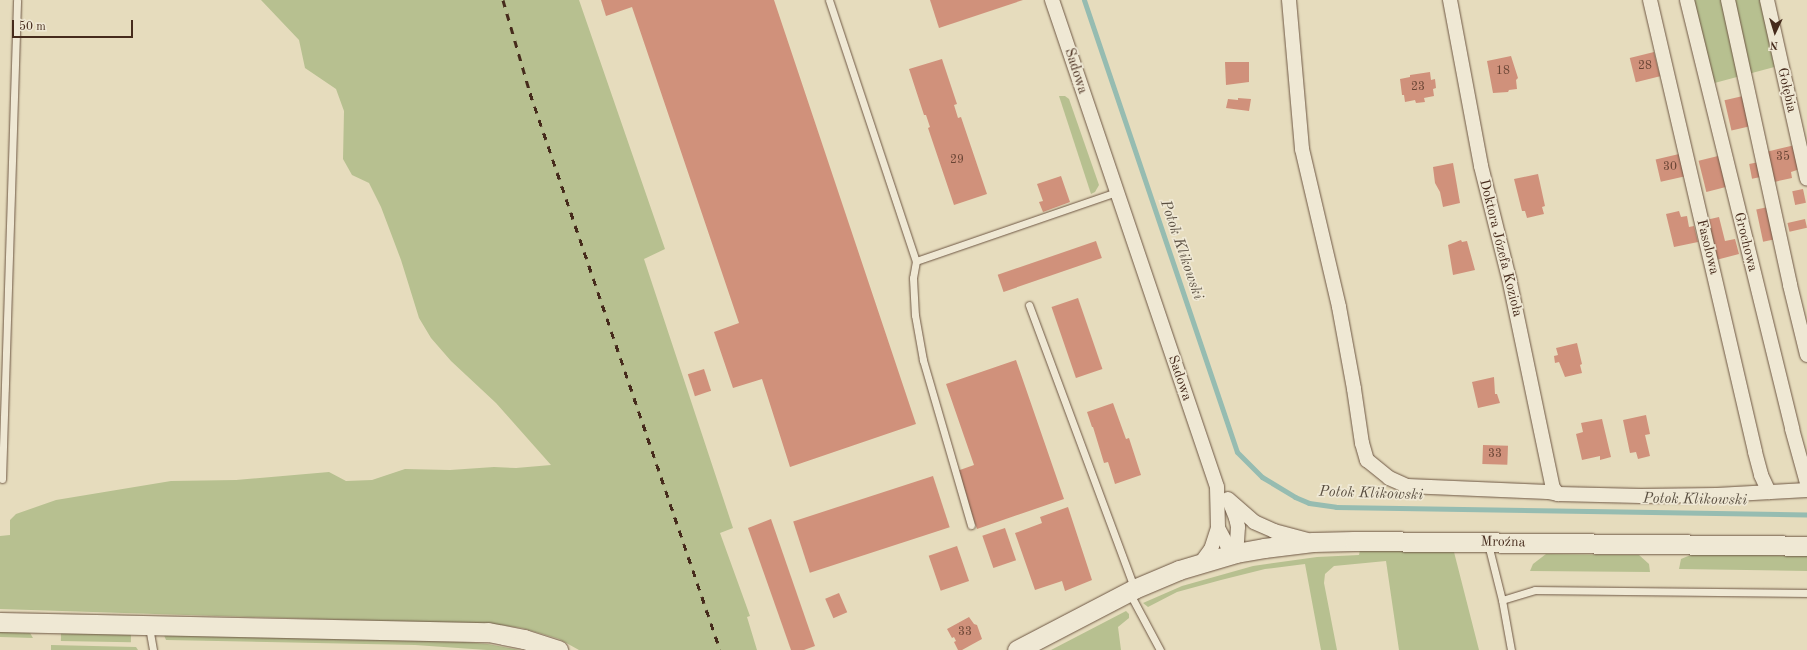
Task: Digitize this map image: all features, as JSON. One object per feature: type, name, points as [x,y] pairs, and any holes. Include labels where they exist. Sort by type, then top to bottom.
[{"type":"main road","name":"Mroźna","points":[[1201,563],[1236,553],[1313,542],[1487,542],[1807,546]]},
{"type":"main road","points":[[1017,650],[1132,590],[1201,563]]},
{"type":"main road","points":[[0,622],[488,632],[524,639],[558,650]]},
{"type":"street","name":"Sadowa","points":[[1052,0],[1217,487],[1218,528],[1211,549],[1201,563]]},
{"type":"street","points":[[1289,0],[1302,149],[1339,307],[1362,443],[1367,460],[1389,478],[1406,486],[1548,492],[1558,494],[1640,496],[1807,490]]},
{"type":"street","name":"Doktora Józefa Kozioła","points":[[1450,0],[1481,166],[1510,286],[1553,488],[1558,494]]},
{"type":"street","name":"Fasolowa","points":[[1650,0],[1677,120],[1717,281],[1755,452],[1761,475],[1769,492]]},
{"type":"street","name":"Grochowa","points":[[1687,0],[1792,430],[1807,483]]},
{"type":"street","points":[[1728,0],[1790,285],[1807,354]]},
{"type":"street","name":"Gołębia","points":[[1767,0],[1807,179]]},
{"type":"street","points":[[1217,487],[1254,522],[1274,531],[1313,542]]},
{"type":"street","points":[[1228,499],[1238,527],[1236,553]]},
{"type":"street","points":[[1218,528],[1227,545],[1236,553]]},
{"type":"lane","points":[[2,479],[16,0]]},
{"type":"lane","points":[[829,0],[916,261],[913,278],[915,315],[923,360],[971,525]]},
{"type":"lane","points":[[916,261],[1116,192]]},
{"type":"lane","points":[[1029,305],[1132,590],[1160,650]]},
{"type":"lane","points":[[1487,542],[1502,600],[1511,650]]},
{"type":"lane","points":[[1502,600],[1535,590],[1807,593]]},
{"type":"lane","points":[[149,625],[153,650]]},
{"type":"green space","points":[[261,0],[579,0],[665,249],[644,259],[733,528],[720,533],[750,616],[747,617],[757,650],[579,650],[559,639],[522,628],[501,625],[0,609],[0,536],[10,535],[10,520],[16,514],[56,500],[171,481],[236,480],[329,472],[346,481],[372,480],[405,469],[450,470],[494,467],[516,468],[551,465],[496,403],[451,361],[431,338],[419,318],[401,260],[381,207],[369,183],[352,175],[343,159],[344,111],[336,89],[305,68],[299,40]]},
{"type":"green space","points":[[1687,0],[1767,0],[1782,65],[1707,85]]},
{"type":"green space","points":[[1059,96],[1065,96],[1069,99],[1099,185],[1095,192],[1091,194]]},
{"type":"green space","points":[[1360,550],[1454,552],[1479,650],[1399,650],[1386,561],[1334,566],[1325,574],[1324,583],[1337,650],[1321,650],[1305,564],[1265,569],[1177,592],[1148,607],[1143,603],[1182,586],[1253,566],[1317,557],[1359,555]]},
{"type":"green space","points":[[1546,554],[1639,555],[1649,564],[1650,572],[1530,571],[1533,564]]},
{"type":"green space","points":[[1693,554],[1807,556],[1807,571],[1679,569],[1681,559]]},
{"type":"green space","points":[[1126,611],[1129,614],[1129,618],[1118,627],[1121,650],[1051,650]]},
{"type":"green space","points":[[0,631],[30,633],[33,638],[0,637]]},
{"type":"green space","points":[[61,633],[131,634],[131,642],[61,641]]},
{"type":"green space","points":[[164,635],[453,641],[488,644],[520,650],[487,650],[415,645],[166,640]]},
{"type":"green space","points":[[51,645],[136,647],[138,650],[51,650]]},
{"type":"building","points":[[601,0],[774,0],[916,424],[790,467],[762,379],[733,388],[714,332],[739,323],[632,7],[606,16]]},
{"type":"building","points":[[930,0],[1023,0],[939,28]]},
{"type":"building","points":[[1654,52],[1660,76],[1636,82],[1630,58]]},
{"type":"building","points":[[1511,56],[1518,78],[1516,80],[1517,89],[1509,90],[1508,92],[1493,93],[1487,61]]},
{"type":"building","points":[[942,59],[957,104],[954,105],[958,118],[961,117],[987,194],[954,205],[928,128],[930,127],[926,115],[924,115],[909,69]]},
{"type":"building","points":[[1225,62],[1249,62],[1249,82],[1226,85]]},
{"type":"building","points":[[1430,72],[1431,80],[1435,79],[1436,88],[1433,89],[1434,96],[1424,98],[1425,102],[1416,103],[1415,100],[1405,102],[1404,95],[1402,95],[1400,79],[1410,77],[1410,75]]},
{"type":"building","points":[[1743,96],[1750,126],[1731,130],[1724,100]]},
{"type":"building","points":[[1238,98],[1251,99],[1249,111],[1226,108],[1228,99],[1238,100]]},
{"type":"building","points":[[1795,145],[1800,169],[1791,172],[1792,178],[1774,182],[1766,152]]},
{"type":"building","points":[[1679,154],[1684,176],[1661,182],[1656,159]]},
{"type":"building","points":[[1718,156],[1726,187],[1706,192],[1699,161]]},
{"type":"building","points":[[1759,162],[1762,177],[1752,179],[1749,164]]},
{"type":"building","points":[[1453,163],[1460,203],[1443,207],[1440,192],[1435,183],[1433,167]]},
{"type":"building","points":[[1538,174],[1545,206],[1542,207],[1544,214],[1527,218],[1525,211],[1522,211],[1514,179]]},
{"type":"building","points":[[1061,176],[1070,202],[1043,212],[1039,202],[1043,201],[1037,184]]},
{"type":"building","points":[[1803,189],[1806,203],[1795,205],[1792,191]]},
{"type":"building","points":[[1768,207],[1775,239],[1763,242],[1756,209]]},
{"type":"building","points":[[1679,211],[1681,217],[1687,216],[1689,227],[1694,226],[1698,242],[1674,247],[1666,214]]},
{"type":"building","points":[[1719,217],[1725,241],[1735,239],[1739,254],[1716,260],[1706,220]]},
{"type":"building","points":[[1805,219],[1807,228],[1789,232],[1787,223]]},
{"type":"building","points":[[1461,240],[1462,242],[1467,241],[1475,270],[1453,275],[1448,245]]},
{"type":"building","points":[[1096,241],[1102,258],[1004,292],[998,275]]},
{"type":"building","points":[[1078,298],[1102,369],[1076,378],[1052,307]]},
{"type":"building","points":[[1577,343],[1582,364],[1580,365],[1582,373],[1565,377],[1559,362],[1555,363],[1554,356],[1558,355],[1556,348]]},
{"type":"building","points":[[1016,360],[1064,499],[977,529],[957,471],[974,465],[946,384]]},
{"type":"building","points":[[704,369],[711,391],[695,396],[688,374]]},
{"type":"building","points":[[1494,377],[1495,394],[1497,394],[1500,403],[1478,408],[1472,382]]},
{"type":"building","points":[[1113,403],[1126,439],[1129,438],[1141,475],[1115,484],[1108,462],[1104,463],[1087,412]]},
{"type":"building","points":[[1646,415],[1650,434],[1645,435],[1650,456],[1638,459],[1636,452],[1630,453],[1623,420]]},
{"type":"building","points":[[1602,419],[1611,457],[1600,460],[1600,456],[1582,460],[1576,434],[1583,432],[1581,423]]},
{"type":"building","points":[[1483,445],[1508,446],[1507,465],[1482,464]]},
{"type":"building","points":[[933,476],[950,527],[810,573],[793,521]]},
{"type":"building","points":[[1068,507],[1092,580],[1065,591],[1062,581],[1035,590],[1015,533],[1042,523],[1040,517]]},
{"type":"building","points":[[771,519],[815,646],[804,650],[791,650],[748,528]]},
{"type":"building","points":[[1005,528],[1016,560],[993,568],[982,536]]},
{"type":"building","points":[[957,546],[969,581],[941,591],[929,556]]},
{"type":"building","points":[[839,593],[847,612],[833,618],[825,599]]},
{"type":"building","points":[[969,617],[974,624],[977,625],[982,639],[962,650],[958,650],[954,642],[956,641],[954,637],[952,638],[947,629]]},
{"type":"waterway","name":"Potok Klikowski","points":[[1084,0],[1237,452],[1262,477],[1295,497],[1309,503],[1336,507],[1807,514]]},
{"type":"railway","points":[[503,0],[530,93],[720,650]]}]
